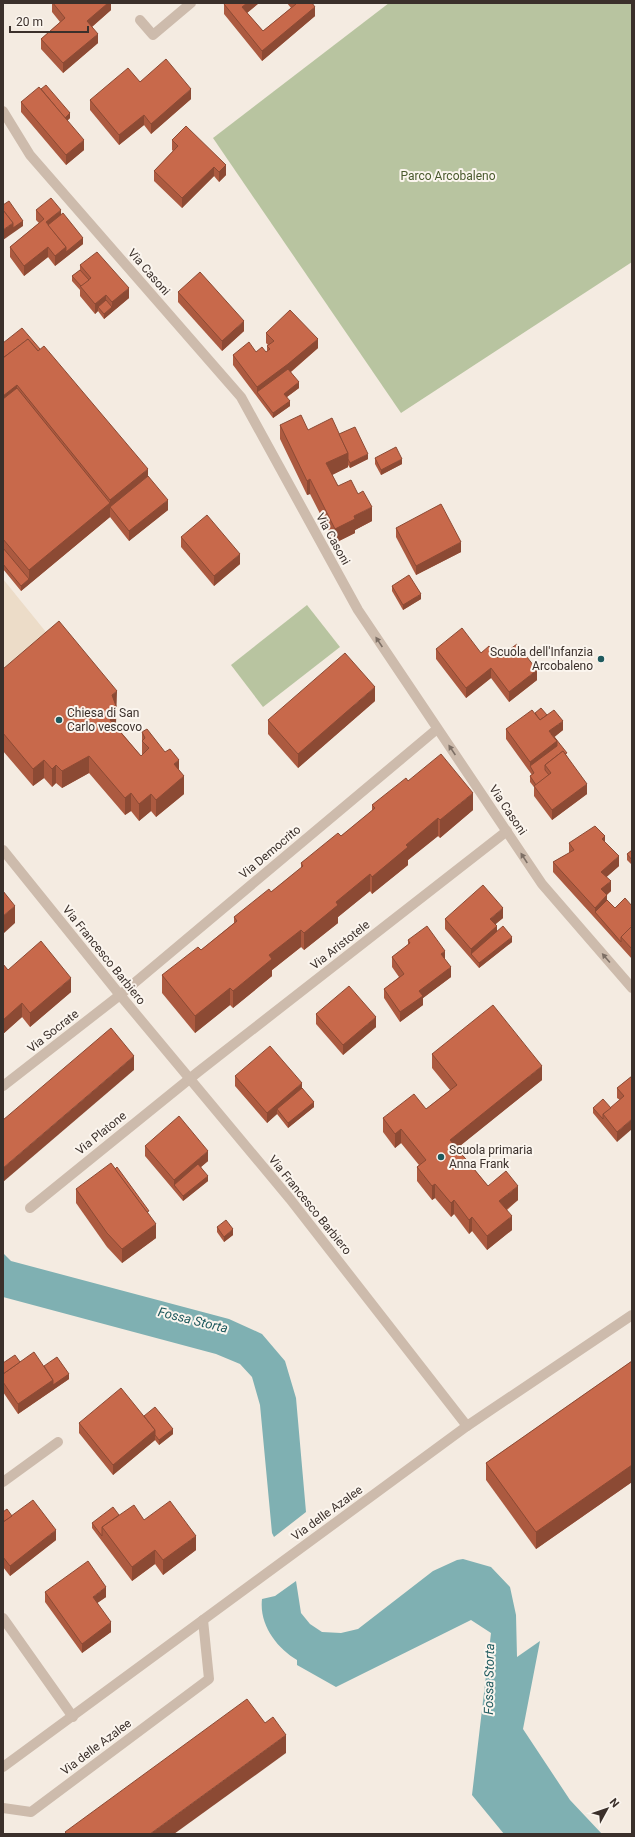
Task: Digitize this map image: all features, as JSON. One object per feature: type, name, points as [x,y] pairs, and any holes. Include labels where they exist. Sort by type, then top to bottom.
[{"type":"street","points":[[140,20],[153,35],[192,3]]},
{"type":"street","name":"Via Casoni","points":[[3,111],[30,155],[241,397],[358,610],[542,884],[632,988]]},
{"type":"street","name":"Via Democrito","points":[[120,996],[437,729]]},
{"type":"street","name":"Via Aristotele","points":[[190,1079],[507,831]]},
{"type":"street","name":"Via Francesco Barbiero","points":[[3,850],[120,996],[290,1200],[467,1426]]},
{"type":"street","name":"Via Socrate","points":[[3,1086],[120,996]]},
{"type":"street","name":"Via Platone","points":[[30,1208],[190,1079]]},
{"type":"street","points":[[467,1426],[632,1315]]},
{"type":"street","name":"Via delle Azalee","points":[[3,1767],[467,1426]]},
{"type":"street","points":[[3,1482],[58,1442]]},
{"type":"street","points":[[3,1618],[73,1717]]},
{"type":"street","name":"Via delle Azalee","points":[[3,1808],[31,1812],[209,1679],[203,1620]]},
{"type":"green space","name":"Parco Arcobaleno","points":[[389,3],[632,3],[632,262],[401,413],[213,138]]},
{"type":"green space","points":[[307,605],[340,647],[263,707],[231,665]]},
{"type":"shaded area","points":[[3,579],[50,637],[3,674]]},
{"type":"water","name":"Fossa Storta","points":[[3,1253],[11,1261],[229,1319],[262,1334],[285,1361],[296,1398],[306,1512],[274,1537],[272,1533],[260,1405],[252,1377],[240,1364],[216,1354],[3,1297]]},
{"type":"water","name":"Fossa Storta","points":[[463,1559],[491,1567],[510,1587],[516,1615],[517,1657],[540,1641],[523,1729],[570,1800],[602,1834],[504,1834],[472,1795],[491,1633],[471,1620],[336,1687],[297,1665],[297,1660],[276,1642],[266,1627],[263,1618],[262,1599],[275,1596],[296,1581],[301,1613],[310,1624],[322,1632],[341,1633],[358,1629],[433,1571],[457,1560]]},
{"type":"building","points":[[53,3],[108,3],[87,21],[98,34],[63,63],[41,39],[65,18]]},
{"type":"building","points":[[247,3],[242,7],[263,31],[296,4],[295,3],[312,3],[315,7],[262,51],[224,4]]},
{"type":"building","points":[[166,59],[191,89],[151,124],[144,115],[119,135],[90,100],[128,68],[140,82]]},
{"type":"building","points":[[46,85],[70,113],[65,118],[41,89]]},
{"type":"building","points":[[39,87],[84,140],[66,155],[21,102]]},
{"type":"building","points":[[186,126],[226,165],[219,172],[214,167],[182,198],[154,171],[178,146],[172,140]]},
{"type":"building","points":[[51,198],[61,210],[46,222],[66,247],[55,256],[48,247],[24,266],[10,247],[44,219],[36,210]]},
{"type":"building","points":[[9,201],[23,221],[13,228],[13,223],[3,210],[3,205]]},
{"type":"building","points":[[3,210],[13,223],[3,230]]},
{"type":"building","points":[[63,213],[83,238],[66,252],[66,247],[48,225]]},
{"type":"building","points":[[97,252],[129,288],[112,302],[106,295],[95,304],[80,286],[91,278],[80,265]]},
{"type":"building","points":[[80,270],[89,280],[81,286],[72,276]]},
{"type":"building","points":[[200,272],[244,321],[222,341],[178,292]]},
{"type":"building","points":[[106,300],[112,307],[104,314],[98,307]]},
{"type":"building","points":[[290,310],[318,339],[257,387],[233,355],[249,342],[256,352],[262,347],[266,352],[270,349],[267,346],[274,341],[266,333]]},
{"type":"building","points":[[22,328],[40,349],[38,351],[28,339],[3,358],[3,343]]},
{"type":"building","points":[[28,339],[38,351],[44,346],[148,469],[110,500],[17,385],[3,396],[3,358]]},
{"type":"building","points":[[288,369],[299,382],[284,394],[290,401],[273,413],[257,392]]},
{"type":"building","points":[[17,388],[110,503],[29,570],[3,539],[3,399]]},
{"type":"building","points":[[301,415],[308,430],[332,418],[348,453],[326,463],[338,486],[351,480],[358,494],[363,491],[372,507],[354,516],[355,519],[335,529],[310,479],[307,481],[280,425]]},
{"type":"building","points":[[355,427],[368,454],[350,463],[348,453],[339,434]]},
{"type":"building","points":[[396,447],[402,459],[381,470],[375,458]]},
{"type":"building","points":[[148,476],[168,500],[129,531],[110,507]]},
{"type":"building","points":[[441,504],[461,542],[416,566],[396,528]]},
{"type":"building","points":[[207,515],[240,554],[214,576],[181,537]]},
{"type":"building","points":[[3,548],[29,579],[21,586],[3,564]]},
{"type":"building","points":[[409,575],[421,594],[403,605],[392,586]]},
{"type":"building","name":"Chiesa di San Carlo vescovo","points":[[59,621],[117,691],[112,695],[116,706],[114,714],[110,720],[141,756],[149,748],[142,741],[145,738],[142,732],[147,729],[165,752],[170,749],[179,760],[174,764],[184,776],[156,800],[151,794],[139,804],[131,793],[125,798],[89,756],[62,771],[56,765],[52,769],[44,760],[33,769],[3,733],[3,669]]},
{"type":"building","points":[[462,628],[481,653],[489,646],[498,658],[517,644],[537,670],[509,692],[491,668],[466,688],[436,649]]},
{"type":"building","points":[[345,653],[375,687],[298,754],[268,720]]},
{"type":"building","points":[[541,708],[547,715],[540,720],[535,713]]},
{"type":"building","points":[[532,710],[540,720],[554,710],[563,721],[549,731],[557,741],[530,762],[506,729]]},
{"type":"building","points":[[552,734],[567,753],[565,754],[563,751],[545,765],[545,770],[549,775],[536,785],[530,776],[534,773],[530,766],[557,746],[557,741]]},
{"type":"building","points":[[563,751],[587,784],[552,810],[534,786],[551,773],[545,765]]},
{"type":"building","points":[[441,754],[473,793],[440,820],[438,818],[406,845],[408,847],[372,877],[370,874],[336,902],[338,905],[304,933],[301,930],[269,955],[272,959],[233,991],[230,988],[195,1016],[162,975],[198,947],[201,950],[237,921],[234,917],[269,889],[271,892],[303,866],[301,863],[338,833],[341,836],[375,808],[372,805],[406,778],[408,781]]},
{"type":"building","points":[[595,826],[605,836],[602,839],[619,856],[601,872],[611,881],[601,889],[607,895],[595,908],[553,862],[574,850],[569,843]]},
{"type":"building","points":[[632,850],[632,860],[627,854]]},
{"type":"building","points":[[483,885],[503,908],[490,919],[497,926],[471,949],[445,919]]},
{"type":"building","points":[[3,891],[15,906],[3,916]]},
{"type":"building","points":[[625,898],[632,906],[632,927],[621,937],[621,942],[595,912],[607,900],[615,908]]},
{"type":"building","points":[[427,926],[445,951],[441,954],[451,967],[419,991],[423,996],[400,1012],[384,989],[404,974],[392,957],[410,943],[408,940]]},
{"type":"building","points":[[503,926],[512,937],[479,963],[471,954]]},
{"type":"building","points":[[632,927],[632,949],[621,937]]},
{"type":"building","points":[[41,941],[71,978],[30,1013],[22,1003],[3,1020],[3,964],[8,970]]},
{"type":"building","points":[[349,986],[376,1017],[343,1045],[316,1014]]},
{"type":"building","points":[[493,1005],[542,1066],[450,1140],[488,1186],[506,1171],[518,1186],[499,1201],[512,1216],[487,1236],[472,1217],[469,1220],[454,1200],[451,1203],[435,1184],[432,1186],[417,1167],[426,1160],[401,1129],[395,1134],[383,1118],[414,1094],[426,1109],[457,1085],[432,1054]]},
{"type":"building","points":[[111,1028],[134,1056],[3,1168],[3,1120]]},
{"type":"building","points":[[270,1046],[302,1083],[267,1113],[235,1076]]},
{"type":"building","points":[[632,1076],[632,1119],[617,1132],[603,1114],[624,1096],[617,1088]]},
{"type":"building","points":[[302,1088],[314,1102],[288,1123],[277,1109]]},
{"type":"building","points":[[603,1099],[611,1108],[603,1114],[603,1119],[593,1108]]},
{"type":"building","points":[[179,1116],[208,1151],[174,1180],[145,1146]]},
{"type":"building","points":[[111,1163],[156,1224],[122,1249],[107,1233],[76,1189]]},
{"type":"building","points":[[198,1164],[208,1176],[183,1196],[174,1185]]},
{"type":"building","points":[[117,1167],[149,1211],[147,1212],[115,1169]]},
{"type":"building","points":[[226,1220],[233,1229],[224,1237],[217,1227]]},
{"type":"building","points":[[34,1352],[53,1380],[18,1404],[3,1382],[3,1374]]},
{"type":"building","points":[[15,1355],[20,1362],[3,1374],[3,1363]]},
{"type":"building","points":[[57,1357],[69,1374],[53,1385],[53,1380],[44,1366]]},
{"type":"building","points":[[632,1361],[632,1465],[536,1532],[486,1463]]},
{"type":"building","points":[[121,1388],[155,1430],[113,1465],[79,1423]]},
{"type":"building","points":[[155,1407],[173,1429],[159,1440],[155,1435],[155,1430],[144,1416]]},
{"type":"building","points":[[33,1500],[56,1530],[10,1566],[3,1557],[3,1522]]},
{"type":"building","points":[[170,1501],[196,1536],[163,1560],[155,1550],[132,1567],[102,1527],[134,1505],[144,1520]]},
{"type":"building","points":[[113,1507],[119,1515],[102,1527],[102,1536],[92,1523]]},
{"type":"building","points":[[7,1509],[12,1516],[3,1522],[3,1512]]},
{"type":"building","points":[[88,1561],[106,1587],[93,1597],[111,1622],[82,1644],[45,1592]]},
{"type":"building","points":[[247,1699],[265,1723],[273,1717],[286,1735],[150,1834],[67,1834],[65,1832]]},
{"type":"place","name":"Scuola dell'Infanzia Arcobaleno","points":[[601,659]]},
{"type":"place","name":"Chiesa di San Carlo vescovo","points":[[59,720]]},
{"type":"place","name":"Scuola primaria Anna Frank","points":[[441,1157]]}]
